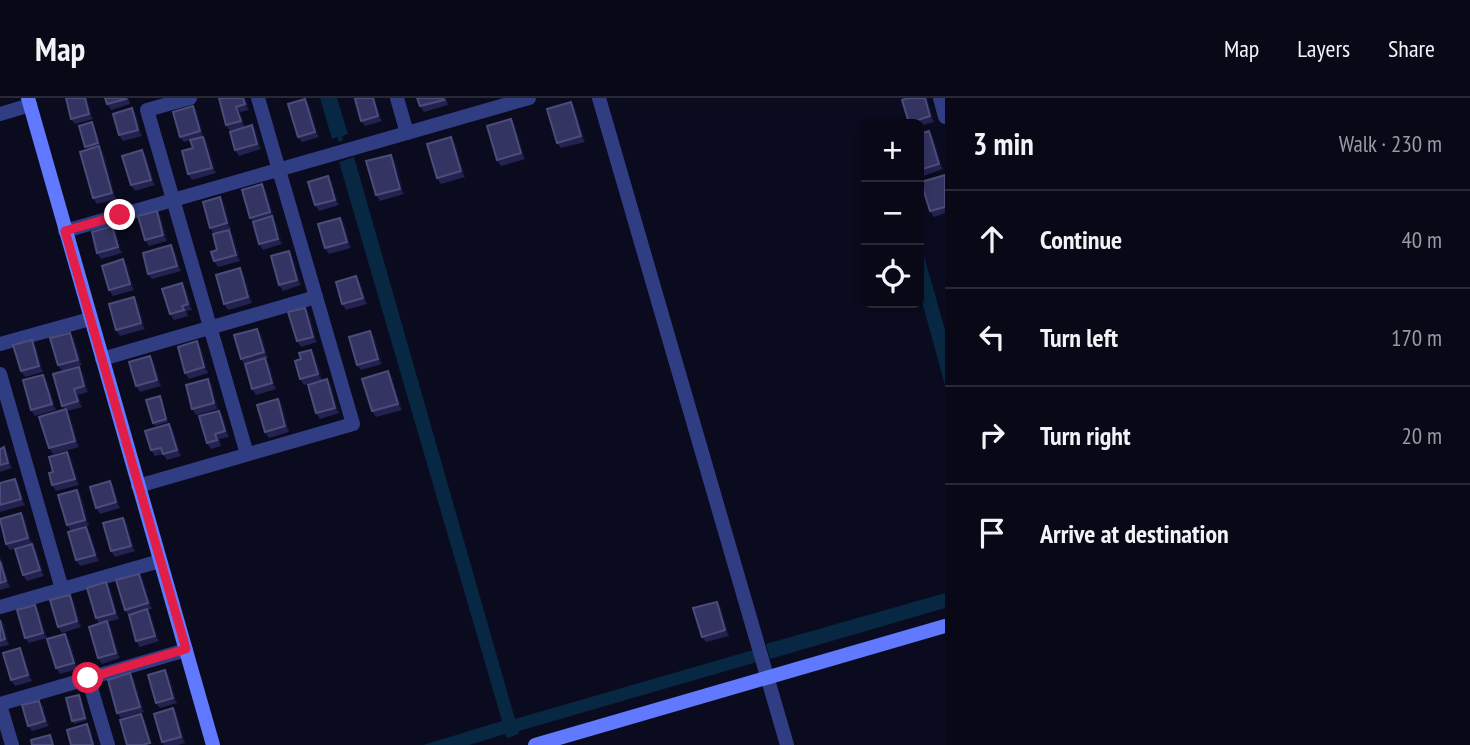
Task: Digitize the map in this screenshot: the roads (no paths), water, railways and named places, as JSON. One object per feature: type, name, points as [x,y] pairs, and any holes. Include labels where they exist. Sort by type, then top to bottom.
[{"type":"street","points":[[190,98],[145,104],[247,454]]},
{"type":"street","points":[[138,486],[353,424],[258,98]]},
{"type":"street","points":[[397,98],[407,133]]},
{"type":"street","points":[[65,231],[407,133],[500,102],[529,98]]},
{"type":"street","points":[[599,98],[787,745]]},
{"type":"street","points":[[940,98],[945,117]]},
{"type":"street","points":[[0,114],[29,102],[213,745]]},
{"type":"street","points":[[102,359],[316,297]]},
{"type":"street","points":[[0,344],[90,319]]},
{"type":"street","points":[[0,374],[62,589]]},
{"type":"street","points":[[0,607],[160,561]]},
{"type":"street","points":[[535,745],[945,626]]},
{"type":"street","points":[[12,745],[0,705],[186,649]]},
{"type":"street","points":[[88,678],[108,745]]},
{"type":"water","points":[[320,98],[337,98],[348,134],[342,136],[343,140],[339,142],[337,137],[332,139]]},
{"type":"water","points":[[354,157],[515,719],[753,650],[757,662],[519,731],[507,738],[505,734],[469,745],[423,745],[502,721],[339,162]]},
{"type":"water","points":[[924,256],[945,330],[945,385],[924,308]]},
{"type":"water","points":[[945,593],[945,608],[770,659],[766,644]]}]
